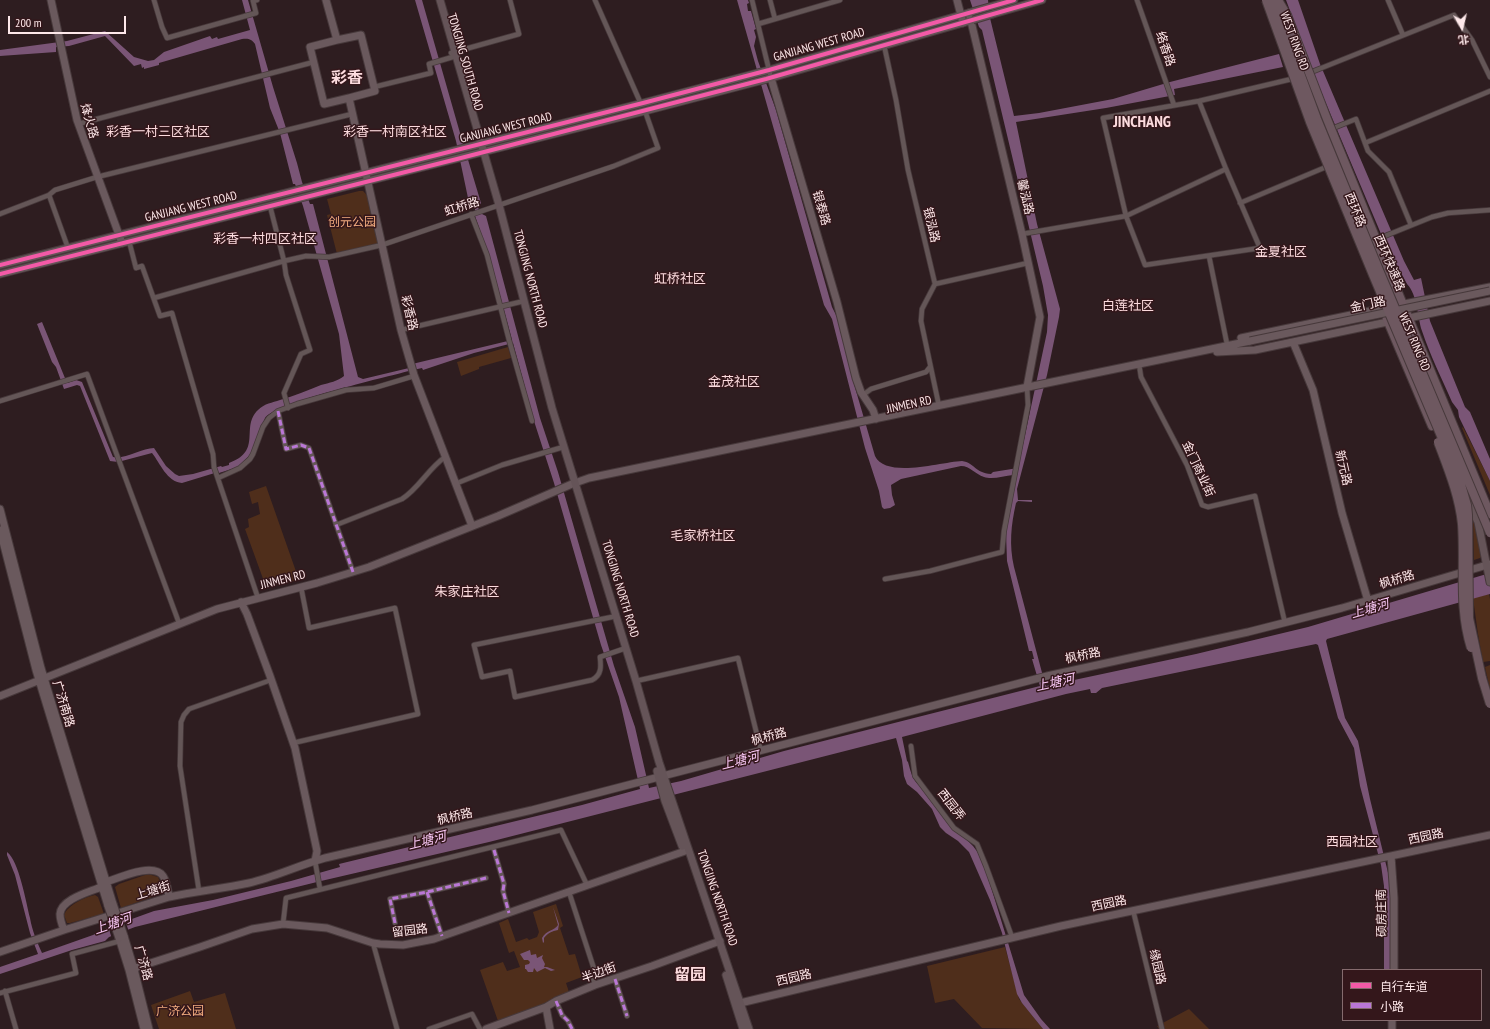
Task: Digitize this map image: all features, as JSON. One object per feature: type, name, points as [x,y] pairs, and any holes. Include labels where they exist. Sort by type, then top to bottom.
[{"type":"highway","name":"WEST RING RD","points":[[1267,0],[1310,122],[1460,481],[1467,505],[1469,527],[1468,597],[1470,618],[1482,678],[1490,704]]},
{"type":"highway","name":"西环快速路","points":[[1273,0],[1320,126],[1490,533]]},
{"type":"highway","points":[[1278,0],[1287,15],[1327,119],[1385,261],[1401,305],[1410,318],[1490,514]]},
{"type":"highway","points":[[1384,308],[1454,484],[1459,503],[1462,535],[1462,592],[1464,622],[1482,678]]},
{"type":"main road","name":"烽火路","points":[[51,0],[78,124],[120,235],[125,242]]},
{"type":"main road","points":[[326,0],[337,40]]},
{"type":"main road","name":"TONGJING SOUTH ROAD","points":[[436,0],[454,54]]},
{"type":"main road","name":"TONGJING SOUTH ROAD","points":[[440,0],[482,152]]},
{"type":"main road","points":[[957,0],[963,23]]},
{"type":"main road","name":"GANJIANG WEST ROAD","points":[[0,265],[641,104],[1014,0]]},
{"type":"main road","name":"GANJIANG WEST ROAD","points":[[0,274],[645,111],[769,78],[1042,0]]},
{"type":"main road","name":"西环路","points":[[1262,0],[1312,135],[1384,308]]},
{"type":"main road","points":[[1267,0],[1284,18]]},
{"type":"main road","name":"西环路","points":[[1278,0],[1284,18],[1309,73],[1327,130],[1372,241],[1401,305]]},
{"type":"main road","name":"馨泓路","points":[[970,13],[1025,234],[1028,263],[1040,317],[1034,343],[1031,388]]},
{"type":"main road","points":[[361,35],[375,91],[324,104],[314,62],[310,47],[361,35]]},
{"type":"main road","name":"银泰路","points":[[769,78],[837,302],[856,378],[863,395],[873,410],[876,419]]},
{"type":"main road","name":"彩香路","points":[[349,98],[401,330],[414,375],[472,526]]},
{"type":"main road","name":"TONGJING NORTH ROAD","points":[[482,152],[572,485],[612,617],[636,681],[663,785],[738,1003],[750,1029]]},
{"type":"main road","name":"TONGJING NORTH ROAD","points":[[497,206],[544,397],[624,649],[661,776]]},
{"type":"main road","points":[[1217,350],[1227,344],[1246,337],[1490,286]]},
{"type":"main road","name":"金门路","points":[[1250,343],[1490,291]]},
{"type":"main road","name":"金门路","points":[[1250,343],[1490,296]]},
{"type":"main road","points":[[1217,350],[1255,350],[1490,301]]},
{"type":"main road","points":[[1410,318],[1471,477],[1482,519],[1490,582]]},
{"type":"main road","points":[[1389,322],[1457,482],[1478,522],[1489,565]]},
{"type":"main road","name":"新元路","points":[[1293,342],[1313,390],[1342,513],[1368,600]]},
{"type":"main road","name":"JINMEN RD","points":[[868,423],[876,419],[1045,386],[1250,343]]},
{"type":"main road","name":"JINMEN RD","points":[[0,696],[179,623],[217,609],[353,572],[572,485],[1031,388]]},
{"type":"main road","name":"广济南路","points":[[0,509],[1,528],[41,680],[110,905]]},
{"type":"main road","name":"枫桥路","points":[[315,861],[532,810],[1029,680],[1285,623],[1489,565]]},
{"type":"main road","points":[[241,602],[247,614],[293,743],[317,851],[315,861]]},
{"type":"main road","name":"西园路","points":[[738,1003],[1133,910],[1490,835]]},
{"type":"main road","name":"留园路","points":[[132,970],[252,929],[283,924],[327,928],[373,943],[403,945],[419,943],[686,851]]},
{"type":"main road","name":"硕房庄南","points":[[1388,857],[1394,898],[1394,969]]},
{"type":"main road","name":"上塘街","points":[[0,952],[64,930],[170,898],[250,882],[315,861]]},
{"type":"main road","points":[[64,930],[60,915],[64,906],[73,899],[104,884],[142,870],[159,872],[163,877],[170,898]]},
{"type":"main road","name":"广济路","points":[[110,905],[150,1029]]},
{"type":"main road","name":"半边街","points":[[486,1029],[546,1007],[556,1001],[595,985],[718,942]]},
{"type":"main road","name":"广济路","points":[[132,970],[144,1029]]},
{"type":"main road","name":"TONGJING NORTH ROAD","points":[[738,1003],[743,1029]]},
{"type":"main road","points":[[546,1007],[550,1029]]},
{"type":"street","points":[[154,0],[167,38],[256,13],[253,1],[257,0]]},
{"type":"street","points":[[374,87],[431,73],[429,64],[440,61],[454,54],[519,34],[510,0]]},
{"type":"street","points":[[595,0],[641,104]]},
{"type":"street","name":"银泰路","points":[[752,0],[758,24],[763,71],[769,78]]},
{"type":"street","points":[[770,0],[775,19]]},
{"type":"street","points":[[758,24],[840,0]]},
{"type":"street","name":"络香路","points":[[1137,0],[1174,105]]},
{"type":"street","points":[[1388,0],[1403,35]]},
{"type":"street","points":[[1198,101],[1260,248],[1145,265],[1126,216],[1103,118],[1198,101],[1292,80],[1454,15],[1472,40],[1490,77]]},
{"type":"street","name":"银泓路","points":[[884,45],[896,99],[908,170],[935,284]]},
{"type":"street","points":[[78,124],[314,62]]},
{"type":"street","points":[[1365,143],[1490,91]]},
{"type":"street","name":"虹桥路","points":[[154,298],[284,261],[306,256],[329,257],[382,245],[475,212],[497,206],[614,166],[658,148],[645,111]]},
{"type":"street","points":[[0,214],[49,195],[55,190],[97,177],[352,114]]},
{"type":"street","points":[[1312,135],[1336,128],[1356,119],[1368,150],[1389,172],[1411,225]]},
{"type":"street","points":[[1240,203],[1326,167]]},
{"type":"street","points":[[1025,234],[1126,216],[1226,169]]},
{"type":"street","points":[[49,195],[68,248]]},
{"type":"street","points":[[270,206],[284,261],[286,275],[310,350],[300,354],[284,393],[287,407]]},
{"type":"street","points":[[1358,246],[1382,239],[1432,217],[1443,214],[1490,210]]},
{"type":"street","points":[[475,212],[502,307],[510,346],[532,421]]},
{"type":"street","points":[[125,242],[136,268],[142,266],[160,316],[172,313],[213,454],[214,467],[258,598]]},
{"type":"street","points":[[1209,256],[1227,344]]},
{"type":"street","points":[[939,406],[921,321],[922,309],[935,284],[1028,263]]},
{"type":"street","points":[[401,330],[520,302]]},
{"type":"street","name":"金门商业街","points":[[1139,366],[1141,377],[1187,465],[1202,505],[1208,507],[1255,496],[1285,623]]},
{"type":"street","points":[[863,395],[871,389],[926,372],[930,367]]},
{"type":"street","points":[[0,401],[87,374],[179,623]]},
{"type":"street","points":[[218,478],[240,468],[250,459],[263,427],[269,418],[278,411],[346,390],[374,388],[414,375]]},
{"type":"street","points":[[884,579],[930,571],[1002,552],[1013,479],[1031,388]]},
{"type":"street","points":[[278,411],[286,449],[301,445],[309,448],[353,572]]},
{"type":"street","points":[[455,484],[502,465],[560,448]]},
{"type":"street","points":[[336,525],[411,494],[436,463],[445,457]]},
{"type":"street","points":[[293,743],[418,714],[395,608],[309,628],[301,587]]},
{"type":"street","points":[[612,617],[474,645],[482,677],[510,671],[515,698],[592,680],[597,677],[600,672],[600,656],[624,649]]},
{"type":"street","points":[[636,681],[738,658],[761,750]]},
{"type":"street","points":[[199,891],[180,766],[181,722],[184,714],[189,708],[271,680]]},
{"type":"street","name":"西园弄","points":[[911,746],[915,776],[954,828],[977,844],[986,866],[1007,939]]},
{"type":"street","points":[[283,924],[286,898],[320,888],[561,830],[587,885]]},
{"type":"street","points":[[494,850],[504,884],[503,890],[509,913]]},
{"type":"street","points":[[315,861],[320,888]]},
{"type":"street","points":[[395,924],[390,899],[486,878]]},
{"type":"street","points":[[427,892],[442,936]]},
{"type":"street","points":[[569,892],[596,975],[593,977],[595,985]]},
{"type":"street","name":"缘园路","points":[[1133,910],[1162,1029]]},
{"type":"street","points":[[16,1029],[3,992],[76,973],[72,954],[121,938]]},
{"type":"street","points":[[373,943],[398,1029]]},
{"type":"street","points":[[615,979],[627,1016]]},
{"type":"street","points":[[556,1001],[562,1015],[568,1020],[572,1029]]},
{"type":"street","points":[[429,1029],[472,1014],[480,1029]]},
{"type":"green space","name":"创元公园","points":[[363,191],[368,196],[379,244],[337,254],[327,215],[331,214],[327,199]]},
{"type":"green space","points":[[508,347],[511,358],[479,367],[479,369],[461,376],[457,362]]},
{"type":"green space","points":[[1463,427],[1490,481],[1490,495],[1462,428]]},
{"type":"green space","points":[[266,486],[299,580],[266,587],[245,529],[249,527],[248,519],[260,514],[258,502],[252,504],[249,492]]},
{"type":"green space","points":[[1473,519],[1482,555],[1480,558],[1474,560]]},
{"type":"green space","points":[[1489,594],[1490,661],[1483,662],[1473,598]]},
{"type":"green space","points":[[1490,665],[1490,689],[1485,667]]},
{"type":"green space","points":[[148,874],[158,877],[164,891],[163,893],[121,908],[115,887],[119,884]]},
{"type":"green space","points":[[95,895],[98,897],[104,914],[67,923],[64,915],[69,908],[86,898]]},
{"type":"green space","points":[[556,904],[563,926],[560,928],[569,955],[575,954],[582,977],[566,983],[570,995],[498,1021],[480,970],[503,962],[507,971],[520,967],[514,951],[509,953],[499,923],[508,919],[516,942],[527,938],[529,940],[537,937],[539,932],[533,912]]},
{"type":"green space","points":[[1005,947],[1019,999],[1043,1029],[982,1028],[954,999],[935,1003],[927,966]]},
{"type":"green space","name":"广济公园","points":[[190,991],[194,1002],[225,993],[236,1029],[159,1029],[151,1005]]},
{"type":"green space","points":[[1189,1009],[1209,1029],[1159,1029],[1157,1026]]},
{"type":"water","name":"上塘河","points":[[242,0],[248,0],[302,182],[310,204],[313,204],[358,377],[363,379],[409,368],[408,365],[512,340],[492,266],[475,216],[475,208],[473,207],[470,198],[468,198],[456,141],[415,0],[422,0],[481,203],[478,207],[480,213],[486,216],[540,418],[558,472],[614,666],[635,727],[649,788],[681,781],[784,751],[1040,686],[1032,659],[1034,659],[1032,651],[1029,651],[1007,561],[1006,533],[1013,475],[987,478],[967,467],[961,466],[901,479],[891,485],[895,505],[884,509],[882,507],[879,491],[865,448],[832,319],[824,305],[737,0],[748,0],[749,3],[747,4],[748,11],[751,11],[756,29],[754,30],[756,37],[754,46],[758,61],[776,110],[832,307],[837,317],[854,384],[875,456],[881,463],[890,467],[915,468],[962,461],[970,464],[982,472],[991,474],[993,472],[1018,468],[1047,332],[1048,315],[1043,286],[982,30],[979,27],[970,0],[988,0],[990,18],[1014,116],[1039,113],[1113,99],[1170,82],[1279,54],[1283,67],[1174,89],[1175,95],[1106,108],[1016,122],[1037,224],[1060,309],[1047,375],[1017,489],[1018,500],[1032,500],[1032,502],[1018,501],[1016,503],[1011,535],[1012,559],[1046,686],[1196,654],[1308,627],[1490,573],[1490,594],[1327,639],[1326,641],[1345,718],[1358,741],[1370,799],[1392,889],[1392,969],[1384,969],[1384,886],[1381,865],[1360,786],[1354,748],[1338,718],[1318,645],[1316,644],[1102,688],[1096,693],[1091,693],[1090,689],[1066,694],[902,737],[912,776],[979,854],[987,874],[1024,995],[1050,1029],[1043,1029],[1022,1003],[1017,994],[1002,933],[990,900],[969,852],[940,827],[932,809],[917,792],[907,784],[896,738],[489,842],[321,881],[135,927],[109,937],[105,941],[72,950],[0,974],[0,967],[38,954],[30,933],[15,875],[7,852],[15,864],[24,892],[32,927],[42,953],[154,911],[213,900],[291,881],[340,867],[339,864],[582,805],[640,789],[619,697],[601,645],[554,483],[534,421],[513,343],[474,353],[423,370],[422,368],[356,385],[288,405],[273,412],[265,418],[250,455],[238,467],[182,483],[177,482],[168,476],[152,453],[118,462],[110,461],[80,386],[77,385],[64,389],[37,324],[42,322],[67,383],[76,380],[82,382],[113,457],[122,457],[154,448],[166,466],[179,476],[229,465],[229,463],[239,458],[245,452],[250,438],[253,417],[263,406],[336,381],[344,376],[339,334],[303,206],[295,184],[293,184],[280,133],[270,108],[255,44],[253,41],[242,39],[159,63],[159,65],[144,69],[144,67],[142,68],[141,64],[134,66],[105,36],[69,46],[56,47],[56,52],[0,56],[0,50],[67,41],[105,31],[134,57],[148,61],[154,60],[164,52],[210,36],[212,39],[217,37],[218,39],[250,30]]},
{"type":"water","points":[[1286,0],[1298,0],[1320,64],[1404,261],[1414,280],[1421,278],[1430,321],[1465,407],[1470,412],[1490,459],[1490,481],[1459,417],[1458,410],[1452,402],[1432,358],[1420,325],[1417,306],[1411,289],[1384,241],[1314,75]]},
{"type":"water","points":[[553,907],[559,924],[558,930],[547,935],[544,938],[543,943],[542,938],[544,935],[558,925]]},
{"type":"water","points":[[530,950],[531,955],[536,954],[537,958],[543,955],[542,958],[545,964],[544,967],[555,970],[551,971],[545,968],[537,972],[534,968],[533,972],[528,972],[525,969],[525,965],[529,964],[530,962],[528,960],[524,960],[520,954]]},
{"type":"pier","points":[[125,920],[129,932],[112,939],[108,926]]},
{"type":"marked path","points":[[278,411],[286,449],[301,445],[309,448],[353,572]]},
{"type":"marked path","points":[[494,850],[504,884],[503,891],[509,913]]},
{"type":"marked path","points":[[395,923],[390,899],[486,878]]},
{"type":"marked path","points":[[427,892],[442,936]]},
{"type":"marked path","points":[[615,979],[627,1016]]},
{"type":"marked path","points":[[556,1001],[562,1015],[568,1021],[572,1029]]},
{"type":"cycle path","points":[[0,265],[643,103],[769,70],[1014,0]]},
{"type":"cycle path","points":[[0,274],[457,159],[766,79],[1042,0]]},
{"type":"district","name":"彩香","points":[[347,78]]},
{"type":"district","name":"JINCHANG","points":[[1142,122]]},
{"type":"district","name":"彩香一村三区社区","points":[[158,132]]},
{"type":"district","name":"彩香一村南区社区","points":[[395,132]]},
{"type":"district","name":"彩香一村四区社区","points":[[265,239]]},
{"type":"district","name":"金夏社区","points":[[1281,252]]},
{"type":"district","name":"虹桥社区","points":[[680,279]]},
{"type":"district","name":"白莲社区","points":[[1128,306]]},
{"type":"district","name":"金茂社区","points":[[734,382]]},
{"type":"district","name":"毛家桥社区","points":[[703,536]]},
{"type":"district","name":"朱家庄社区","points":[[467,592]]},
{"type":"district","name":"西园社区","points":[[1352,842]]},
{"type":"district","name":"留园","points":[[690,975]]}]
